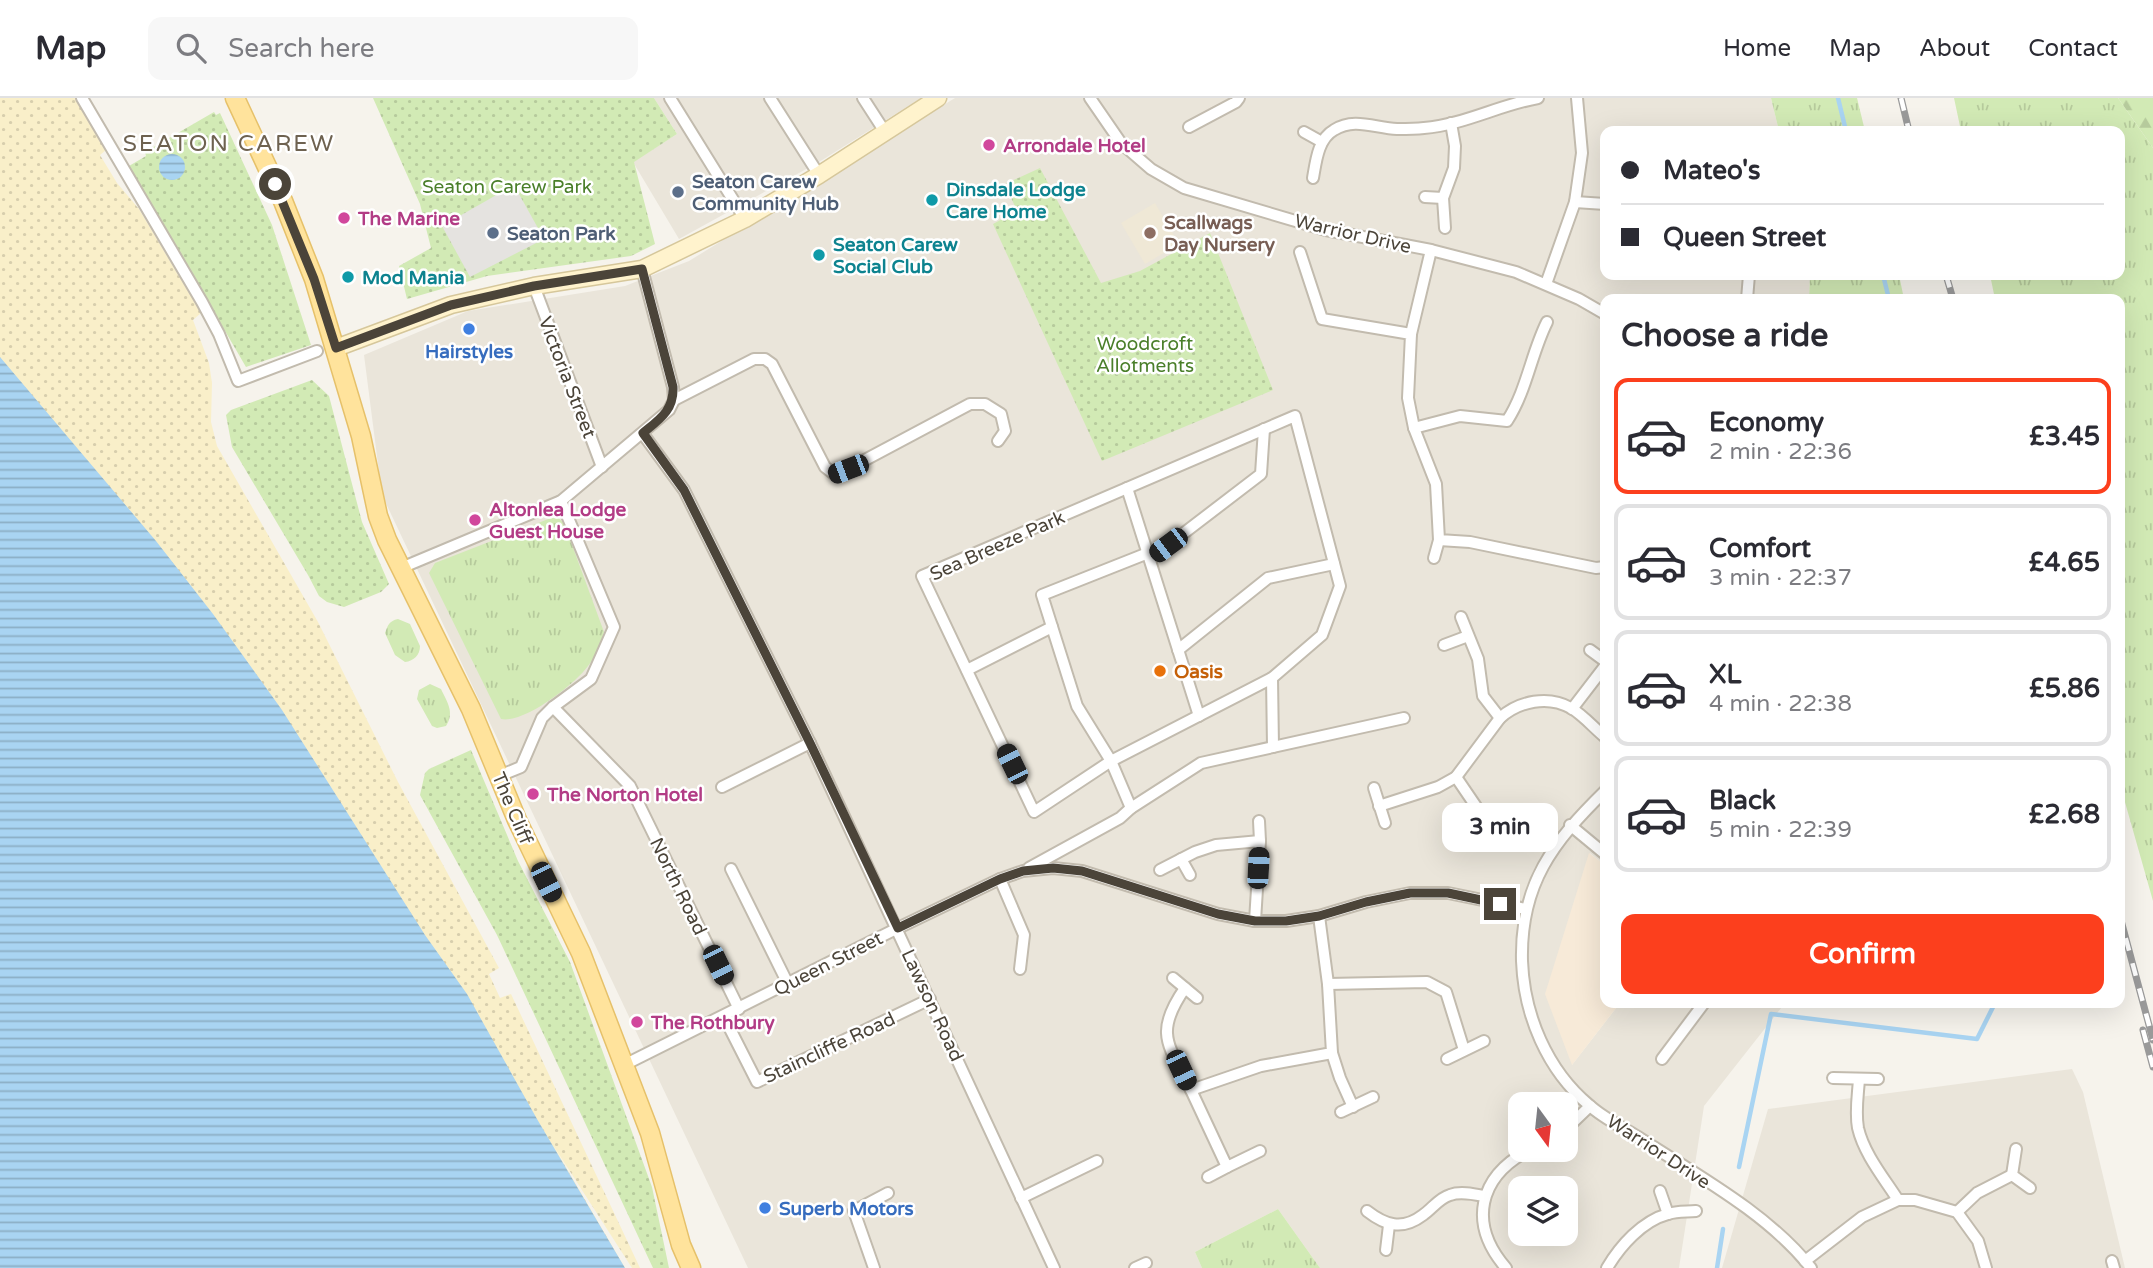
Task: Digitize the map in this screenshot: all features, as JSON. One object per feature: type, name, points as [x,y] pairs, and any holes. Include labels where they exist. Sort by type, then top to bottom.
[{"type":"main road","name":"The Cliff","points":[[235,98],[294,227],[314,279],[361,436],[378,516],[471,709],[534,859],[581,953],[650,1133],[681,1245],[691,1268]]},
{"type":"main road","points":[[336,348],[451,305],[534,286],[642,269],[745,219],[938,98]]},
{"type":"street","points":[[82,98],[202,302],[219,334],[238,381],[317,351]]},
{"type":"street","points":[[670,98],[745,219]]},
{"type":"street","points":[[770,98],[819,175]]},
{"type":"street","points":[[863,98],[886,132]]},
{"type":"street","name":"Warrior Drive","points":[[1090,98],[1121,143],[1151,169],[1184,188],[1326,230],[1431,250],[1516,272],[1600,311]]},
{"type":"street","points":[[1189,127],[1239,98]]},
{"type":"street","points":[[1313,178],[1322,142],[1332,131],[1343,125],[1360,123],[1395,129],[1426,128],[1451,123],[1510,103],[1538,98]]},
{"type":"street","points":[[1546,284],[1575,201],[1582,153],[1577,98]]},
{"type":"street","points":[[1445,228],[1443,198],[1454,168],[1455,146],[1451,123]]},
{"type":"street","points":[[1304,132],[1322,142]]},
{"type":"street","points":[[1425,197],[1443,198]]},
{"type":"street","points":[[1575,201],[1600,204]]},
{"type":"street","points":[[1431,250],[1411,334],[1408,398],[1415,428],[1436,484],[1439,540],[1434,558]]},
{"type":"street","points":[[1300,252],[1322,319],[1411,334]]},
{"type":"street","points":[[401,568],[561,501],[669,410],[674,400],[673,387],[642,269]]},
{"type":"street","name":"Victoria Street","points":[[534,286],[602,467]]},
{"type":"street","points":[[1415,428],[1460,416],[1507,421],[1519,402],[1536,343],[1547,322]]},
{"type":"street","points":[[674,400],[754,359],[765,359],[772,364],[825,467],[834,474],[970,404],[985,404],[1001,414],[1005,431],[998,441]]},
{"type":"street","name":"Sea Breeze Park","points":[[1295,416],[1340,586],[1322,635],[1272,678],[1111,761],[1034,812],[922,576],[1264,429],[1295,416]]},
{"type":"street","points":[[1131,808],[1111,761],[1077,706],[1042,595],[1149,556],[1261,474],[1264,429]]},
{"type":"street","name":"Lawson Road","points":[[643,433],[684,490],[810,743],[1054,1268]]},
{"type":"street","points":[[1128,488],[1199,716]]},
{"type":"street","points":[[499,776],[521,767],[542,718],[591,679],[614,627],[561,501]]},
{"type":"street","points":[[1439,540],[1470,542],[1600,568]]},
{"type":"street","points":[[1178,650],[1268,578],[1334,564]]},
{"type":"street","points":[[1461,617],[1478,659],[1483,696],[1500,718]]},
{"type":"street","points":[[967,670],[1052,627]]},
{"type":"street","points":[[1444,645],[1468,636]]},
{"type":"street","points":[[1590,650],[1600,659]]},
{"type":"street","points":[[1572,709],[1600,671]]},
{"type":"street","points":[[1272,678],[1273,747]]},
{"type":"street","points":[[1379,806],[1438,787],[1456,777],[1500,718],[1508,711],[1529,702],[1552,701],[1572,709],[1600,733]]},
{"type":"street","name":"North Road","points":[[553,707],[630,786],[739,1009]]},
{"type":"street","points":[[1023,871],[1120,818],[1201,763],[1404,718]]},
{"type":"street","points":[[722,787],[810,743]]},
{"type":"street","points":[[1456,777],[1490,827]]},
{"type":"street","points":[[1374,788],[1385,823]]},
{"type":"street","name":"Warrior Drive","points":[[1600,796],[1570,825],[1547,859],[1526,909],[1522,939],[1523,978],[1532,1019],[1548,1056],[1564,1079],[1590,1106],[1735,1200],[1766,1224],[1808,1265]]},
{"type":"street","points":[[1255,921],[1259,821]]},
{"type":"street","points":[[1570,825],[1600,850]]},
{"type":"street","points":[[1160,870],[1195,852],[1216,845],[1260,841]]},
{"type":"street","points":[[1181,859],[1190,876]]},
{"type":"street","name":"Queen Street","points":[[624,1065],[898,928],[1000,879],[1023,871],[1053,868],[1082,871],[1218,914],[1255,921],[1286,921],[1319,916],[1410,893],[1448,893],[1526,909]]},
{"type":"street","points":[[731,869],[787,982]]},
{"type":"street","points":[[1000,879],[1024,935],[1020,969]]},
{"type":"street","points":[[1319,916],[1328,984],[1332,1053],[1353,1107]]},
{"type":"street","points":[[1174,978],[1197,998]]},
{"type":"street","points":[[1328,984],[1427,982],[1440,987],[1446,992],[1464,1050]]},
{"type":"street","points":[[1185,988],[1172,1007],[1166,1028],[1171,1050],[1227,1167]]},
{"type":"street","name":"Staincliffe Road","points":[[724,1017],[757,1082],[930,999]]},
{"type":"street","points":[[1662,1059],[1699,1008]]},
{"type":"street","points":[[1447,1059],[1484,1041]]},
{"type":"street","points":[[1191,1090],[1261,1066],[1332,1053]]},
{"type":"street","points":[[1833,1078],[1878,1079]]},
{"type":"street","points":[[1859,1079],[1858,1129],[1868,1154],[1898,1200]]},
{"type":"street","points":[[1341,1112],[1373,1097]]},
{"type":"street","points":[[1578,1118],[1590,1106]]},
{"type":"street","points":[[2012,1175],[2016,1149]]},
{"type":"street","points":[[1208,1177],[1260,1151]]},
{"type":"street","points":[[1021,1198],[1097,1161]]},
{"type":"street","points":[[1506,1268],[1494,1253],[1485,1231],[1484,1196],[1497,1174],[1508,1162]]},
{"type":"street","points":[[1957,1212],[1977,1193],[2012,1175]]},
{"type":"street","points":[[2012,1175],[2030,1188]]},
{"type":"street","points":[[1660,1191],[1668,1214]]},
{"type":"street","points":[[874,1268],[854,1211],[888,1193]]},
{"type":"street","points":[[1367,1211],[1389,1225],[1407,1223],[1422,1216],[1450,1195],[1484,1196]]},
{"type":"street","points":[[1808,1265],[1862,1217],[1898,1200],[1915,1200],[1957,1212],[1978,1241],[1986,1268]]},
{"type":"street","points":[[1607,1268],[1617,1251],[1633,1236],[1668,1214],[1696,1211]]},
{"type":"street","points":[[1386,1250],[1389,1225]]},
{"type":"shaded area","points":[[654,98],[921,98],[819,162],[679,239],[633,162],[677,134]]},
{"type":"shaded area","points":[[955,98],[1771,98],[1778,126],[1600,126],[1600,280],[1810,280],[1809,294],[1600,294],[1600,861],[1590,853],[1572,1065],[1616,1008],[1781,1008],[1704,1106],[1679,1268],[1320,1268],[1278,1209],[1195,1252],[1202,1268],[748,1268],[382,495],[364,355],[468,311],[625,286],[689,261]]},
{"type":"shaded area","name":"Seaton Park","points":[[514,185],[544,239],[470,277],[442,226]]},
{"type":"shaded area","name":"Scallwags Day Nursery","points":[[1155,203],[1179,244],[1145,264],[1121,223]]},
{"type":"shaded area","points":[[1589,853],[1600,861],[1600,1008],[1616,1008],[1572,1065],[1545,994]]},
{"type":"shaded area","points":[[2072,1069],[2083,1092],[2125,1268],[1722,1268],[1768,1109]]},
{"type":"green space","name":"Seaton Carew Park","points":[[373,98],[654,98],[677,134],[634,162],[655,244],[631,256],[487,276],[407,299],[399,266],[431,248],[420,204]]},
{"type":"green space","points":[[1771,98],[1857,98],[1864,126],[1778,126]]},
{"type":"green space","points":[[1954,98],[2118,98],[2153,148],[2153,901],[2125,802],[2125,294],[1994,294],[1991,280],[2125,280],[2125,126],[1960,126]]},
{"type":"green space","points":[[2118,98],[2153,98],[2153,148]]},
{"type":"green space","points":[[214,112],[216,115],[220,113],[272,225],[311,345],[246,367],[129,166],[146,156],[145,152]]},
{"type":"green space","name":"Woodcroft Allotments","points":[[1040,168],[1101,283],[1140,271],[1210,233],[1273,390],[1102,461],[993,224],[1017,211],[1005,184]]},
{"type":"green space","points":[[1810,280],[1900,280],[1903,294],[1809,294]]},
{"type":"green space","points":[[312,380],[329,396],[362,522],[389,584],[381,592],[344,607],[327,602],[319,596],[232,447],[226,415],[231,410]]},
{"type":"green space","points":[[556,516],[564,523],[604,632],[593,658],[572,683],[535,709],[511,719],[501,719],[429,573],[435,563]]},
{"type":"green space","points":[[398,619],[410,624],[420,646],[418,655],[405,662],[395,655],[385,633],[389,624]]},
{"type":"green space","points":[[430,684],[441,689],[448,703],[450,716],[446,726],[432,726],[417,699],[419,690]]},
{"type":"green space","points":[[471,750],[518,861],[570,962],[652,1187],[669,1268],[653,1268],[497,935],[420,795],[425,773],[429,769]]},
{"type":"green space","points":[[1278,1209],[1320,1268],[1202,1268],[1195,1252]]},
{"type":"sand","points":[[0,98],[75,98],[106,150],[100,155],[117,183],[139,209],[201,313],[193,320],[209,363],[212,383],[211,422],[217,446],[318,622],[398,782],[499,968],[489,974],[500,998],[511,994],[640,1268],[632,1268],[553,1145],[625,1268],[0,1007]]},
{"type":"water","points":[[172,154],[181,158],[185,167],[181,176],[172,180],[163,176],[159,167],[163,158]]},
{"type":"water","points":[[0,357],[156,541],[282,710],[425,935],[467,994],[625,1268],[0,1268]]},
{"type":"waterway","points":[[1838,98],[1845,126]]},
{"type":"waterway","points":[[1884,280],[1888,294]]},
{"type":"waterway","points":[[1739,1167],[1771,1014],[1977,1039],[1992,1008]]},
{"type":"waterway","points":[[1717,1268],[1723,1229]]},
{"type":"railway","points":[[1901,98],[1908,126]]},
{"type":"railway","points":[[1947,280],[1952,294]]},
{"type":"railway","points":[[2125,935],[2153,1040]]},
{"type":"railway","points":[[2143,1030],[2153,1067]]},
{"type":"place","name":"Arrondale Hotel","points":[[989,145]]},
{"type":"place","name":"Seaton Carew Community Hub","points":[[678,192]]},
{"type":"place","name":"Dinsdale Lodge Care Home","points":[[932,200]]},
{"type":"place","name":"The Marine","points":[[344,218]]},
{"type":"place","name":"Seaton Park","points":[[493,233]]},
{"type":"place","name":"Scallwags Day Nursery","points":[[1150,233]]},
{"type":"place","name":"Seaton Carew Social Club","points":[[819,255]]},
{"type":"place","name":"Mod Mania","points":[[348,277]]},
{"type":"place","name":"Hairstyles","points":[[469,329]]},
{"type":"place","name":"Altonlea Lodge Guest House","points":[[475,520]]},
{"type":"place","name":"Oasis","points":[[1160,671]]},
{"type":"place","name":"The Norton Hotel","points":[[533,794]]},
{"type":"place","name":"The Rothbury","points":[[637,1022]]},
{"type":"place","name":"Superb Motors","points":[[765,1208]]},
{"type":"district","name":"SEATON CAREW","points":[[229,143]]},
{"type":"route","points":[[275,184],[314,279],[336,348],[451,305],[534,286],[642,269],[673,387],[674,400],[669,410],[643,433],[684,490],[810,743],[898,928],[1000,879],[1023,871],[1053,868],[1082,871],[1218,914],[1255,921],[1286,921],[1319,916],[1410,893],[1448,893],[1500,904]]}]
